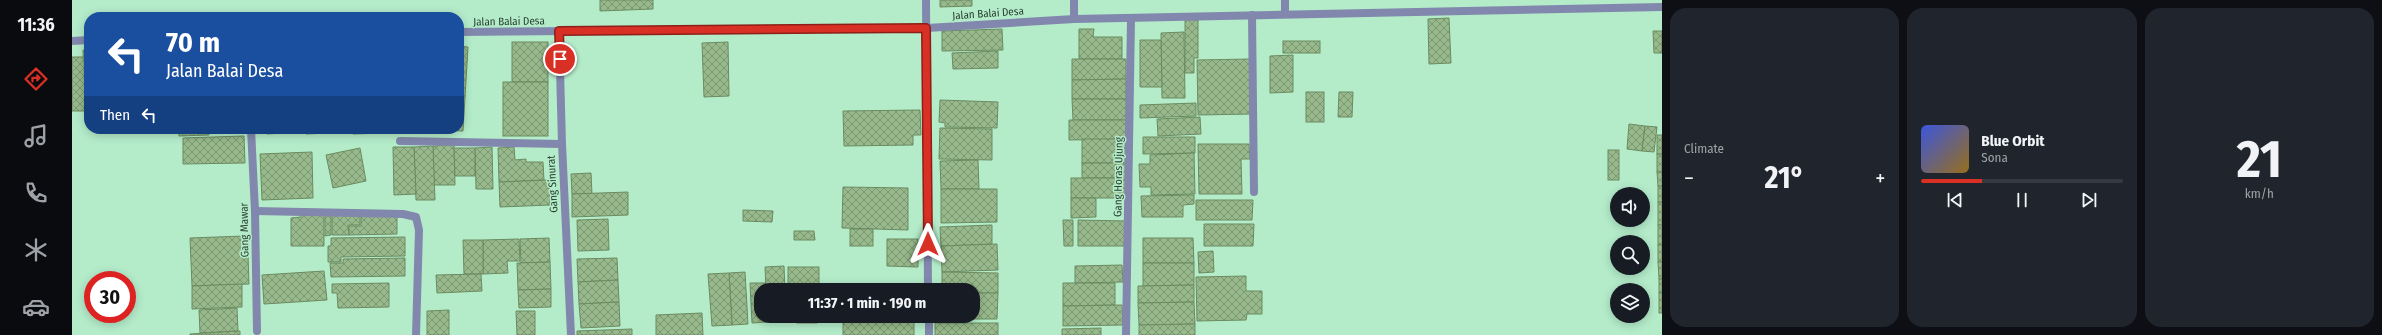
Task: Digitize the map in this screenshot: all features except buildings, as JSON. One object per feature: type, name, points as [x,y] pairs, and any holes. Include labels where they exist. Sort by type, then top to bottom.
[{"type":"street","points":[[926,0],[928,283]]},
{"type":"street","points":[[1074,0],[1074,18]]},
{"type":"street","points":[[1285,0],[1285,14]]},
{"type":"street","name":"Jalan Balai Desa","points":[[464,32],[926,28],[1074,18],[1131,19],[1285,14],[1662,7]]},
{"type":"street","points":[[1252,15],[1254,192]]},
{"type":"street","name":"Gang Horas Ujung","points":[[1126,335],[1131,19]]},
{"type":"street","name":"Gang Sinurat","points":[[559,31],[562,144],[571,335]]},
{"type":"street","points":[[72,41],[84,40]]},
{"type":"street","name":"Gang Mawar","points":[[250,134],[255,211],[257,331]]},
{"type":"street","points":[[400,141],[562,144]]},
{"type":"street","points":[[255,211],[403,214],[416,217],[419,230],[416,335]]},
{"type":"street","points":[[929,323],[929,335]]},
{"type":"route","points":[[560,59],[559,31],[926,28],[928,244]]}]
